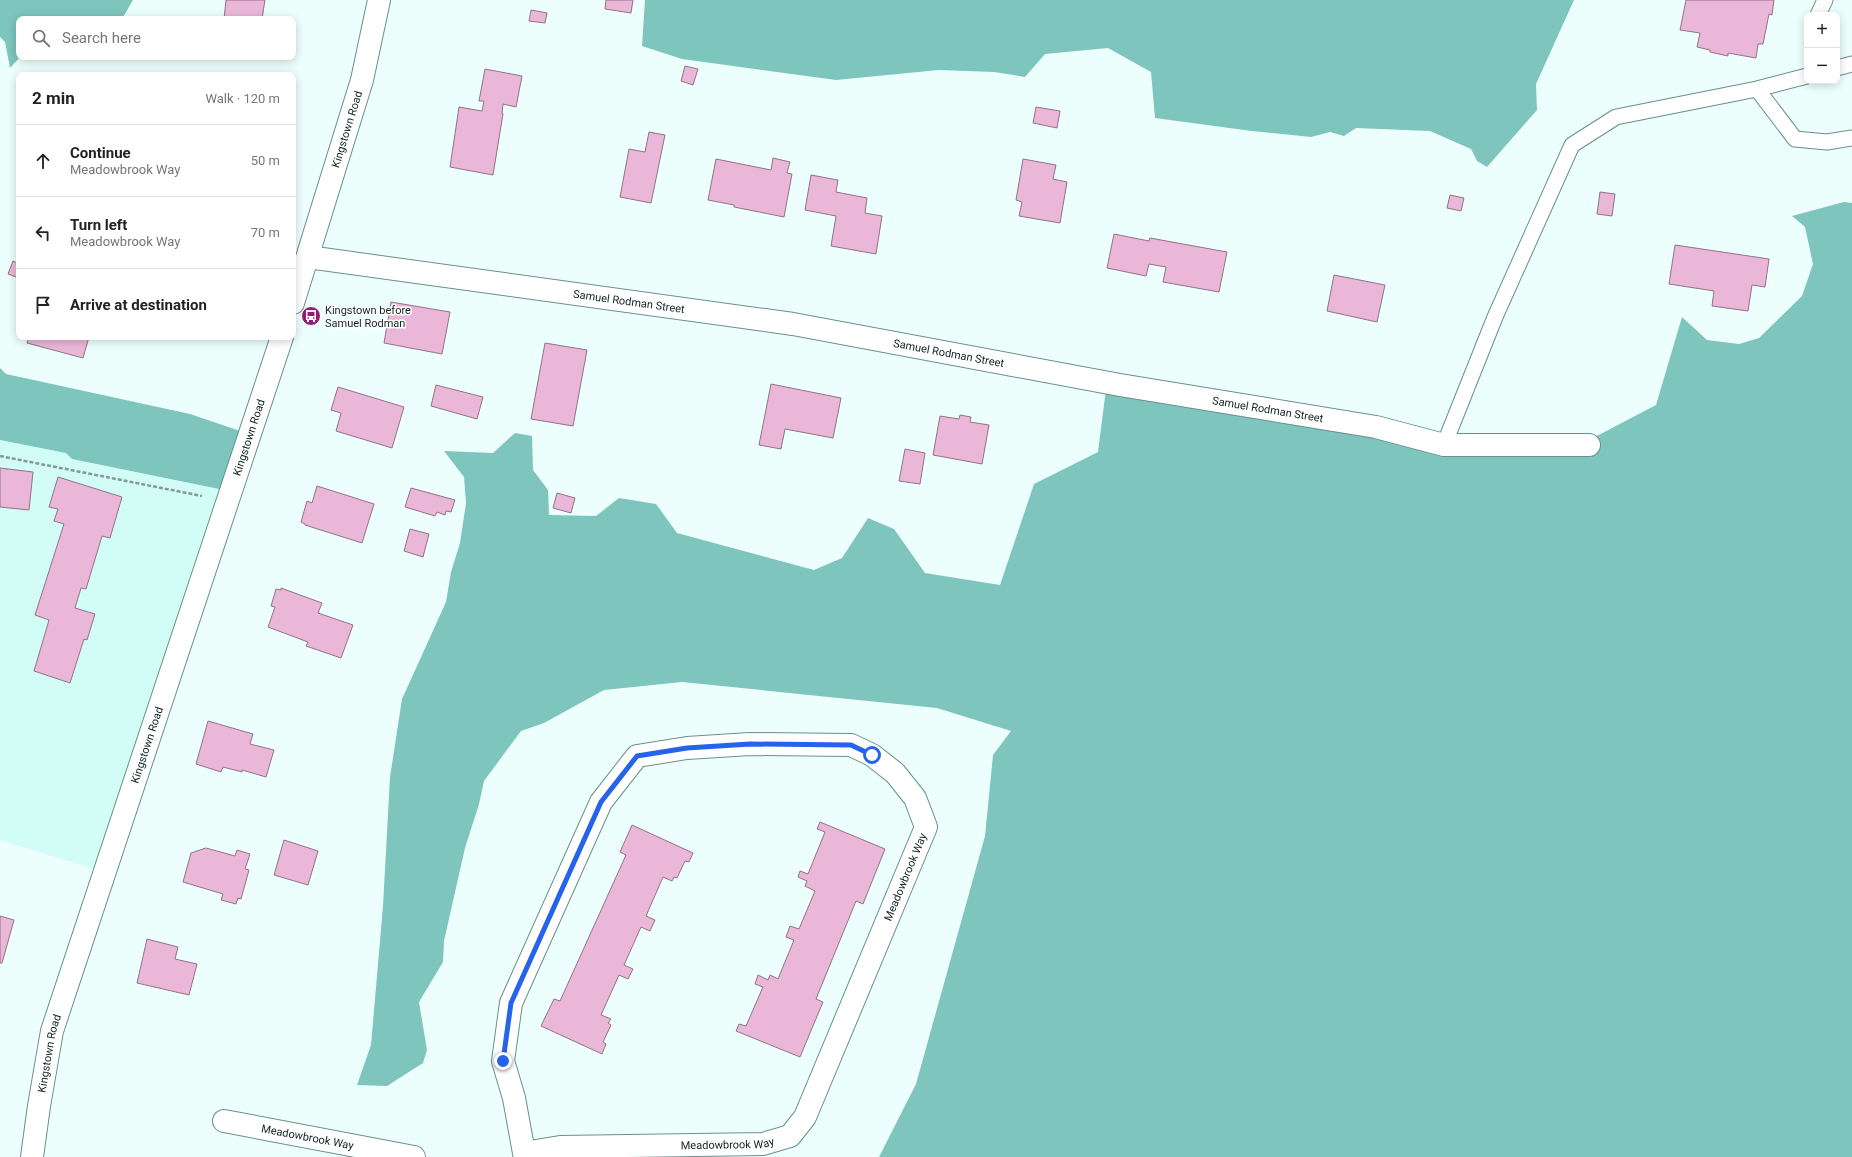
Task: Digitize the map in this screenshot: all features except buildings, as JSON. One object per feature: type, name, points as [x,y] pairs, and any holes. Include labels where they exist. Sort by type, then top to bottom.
[{"type":"street","name":"Kingstown Road","points":[[296,294],[362,80],[379,0]]},
{"type":"street","name":"Samuel Rodman Street","points":[[308,257],[793,324],[1120,385],[1376,427],[1444,445],[1589,446]]},
{"type":"street","name":"Kingstown Road","points":[[32,1157],[52,1031],[281,340]]},
{"type":"street","name":"Meadowbrook Way","points":[[750,744],[851,745],[872,755],[895,773],[915,798],[926,827],[805,1117],[790,1136],[763,1144],[560,1147],[525,1155],[514,1098],[503,1061],[511,1003],[601,802],[637,756],[687,748],[750,744]]},
{"type":"street","name":"Meadowbrook Way","points":[[224,1122],[414,1157]]},
{"type":"lane","points":[[1819,12],[1825,0]]},
{"type":"lane","points":[[1840,67],[1852,64]]},
{"type":"lane","points":[[1444,445],[1495,317],[1572,145],[1616,117],[1757,89],[1804,77]]},
{"type":"lane","points":[[1757,89],[1795,139],[1827,142],[1852,138]]},
{"type":"path","points":[[0,456],[228,501]]},
{"type":"shaded area","points":[[0,0],[133,0],[124,16],[16,16],[16,60],[17,60],[10,68],[5,42],[0,37]]},
{"type":"shaded area","points":[[645,0],[1574,0],[1536,84],[1537,110],[1487,167],[1477,161],[1471,149],[1430,131],[1356,128],[1344,136],[1330,132],[1311,137],[1155,118],[1151,72],[1108,48],[1045,54],[1025,77],[994,72],[939,70],[836,80],[682,59],[642,46]]},
{"type":"shaded area","points":[[1844,202],[1852,203],[1852,1157],[879,1157],[916,1084],[985,836],[993,755],[1011,731],[937,708],[682,682],[604,690],[544,723],[521,731],[484,781],[479,804],[465,848],[444,941],[443,962],[419,1002],[427,1050],[423,1063],[387,1086],[357,1085],[371,1045],[383,906],[390,777],[402,699],[446,602],[451,572],[460,543],[466,503],[464,477],[444,451],[493,453],[515,433],[532,436],[533,470],[548,490],[549,515],[596,516],[619,498],[656,504],[677,533],[814,570],[842,558],[868,518],[894,529],[925,573],[1000,585],[1034,484],[1098,452],[1107,381],[1455,442],[1593,438],[1656,405],[1682,317],[1707,340],[1739,344],[1759,338],[1802,296],[1813,264],[1805,227],[1792,216]]},
{"type":"shaded area","points":[[0,368],[6,374],[190,414],[249,434],[229,491],[72,459],[66,453],[0,440]]},
{"type":"shaded area","points":[[0,440],[66,453],[72,459],[229,491],[107,873],[0,840]]},
{"type":"place","name":"Kingstown before Samuel Rodman","points":[[311,316]]},
{"type":"route","points":[[503,1061],[511,1003],[601,802],[637,756],[687,748],[750,744],[851,745],[872,755]]}]
